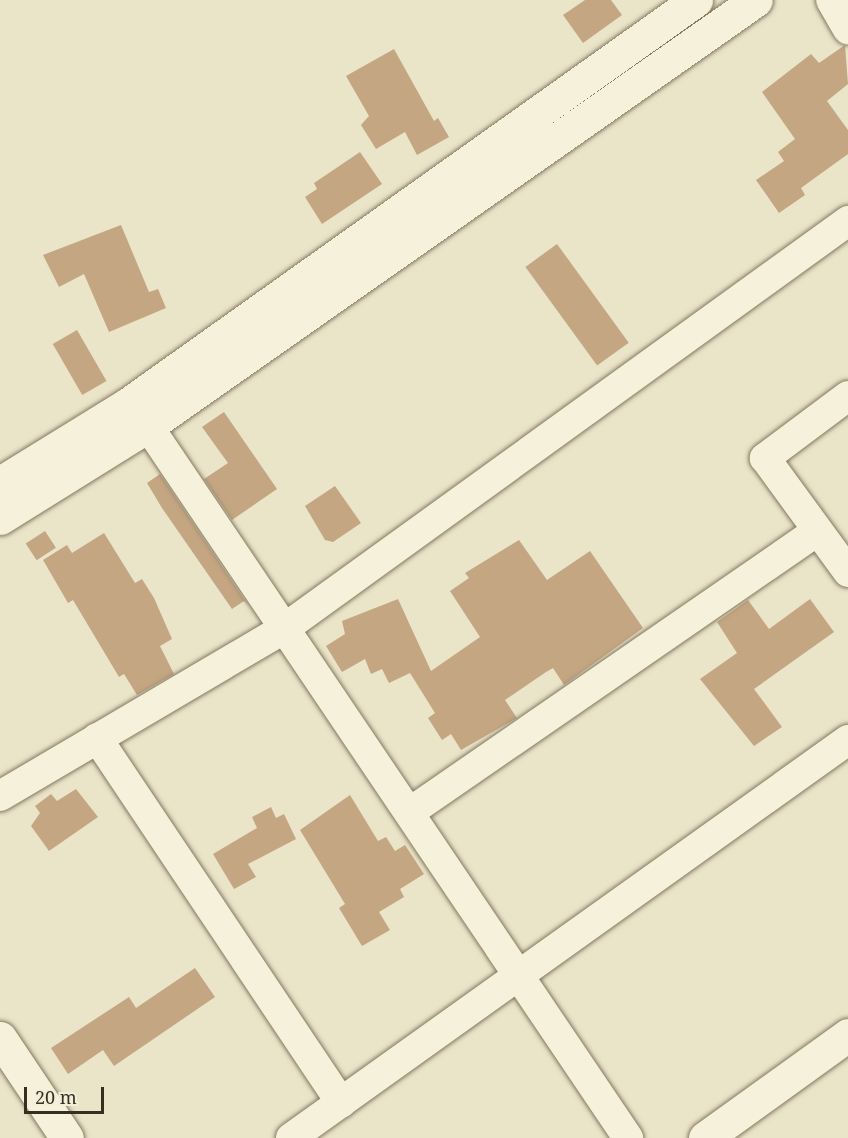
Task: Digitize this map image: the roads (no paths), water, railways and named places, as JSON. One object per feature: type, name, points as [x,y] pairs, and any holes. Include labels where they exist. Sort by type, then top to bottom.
[{"type":"street","points":[[0,483],[128,404],[696,0]]},
{"type":"street","points":[[0,518],[148,426],[756,0]]},
{"type":"street","points":[[831,0],[848,29]]},
{"type":"street","points":[[0,796],[285,628],[848,221]]},
{"type":"street","points":[[848,396],[765,458],[848,572]]},
{"type":"street","points":[[148,426],[522,976],[628,1138]]},
{"type":"street","points":[[410,812],[818,531]]},
{"type":"street","points":[[97,738],[341,1103]]},
{"type":"street","points":[[291,1138],[522,976],[848,740]]},
{"type":"street","points":[[705,1138],[848,1035]]},
{"type":"street","points":[[0,1038],[67,1138]]}]
